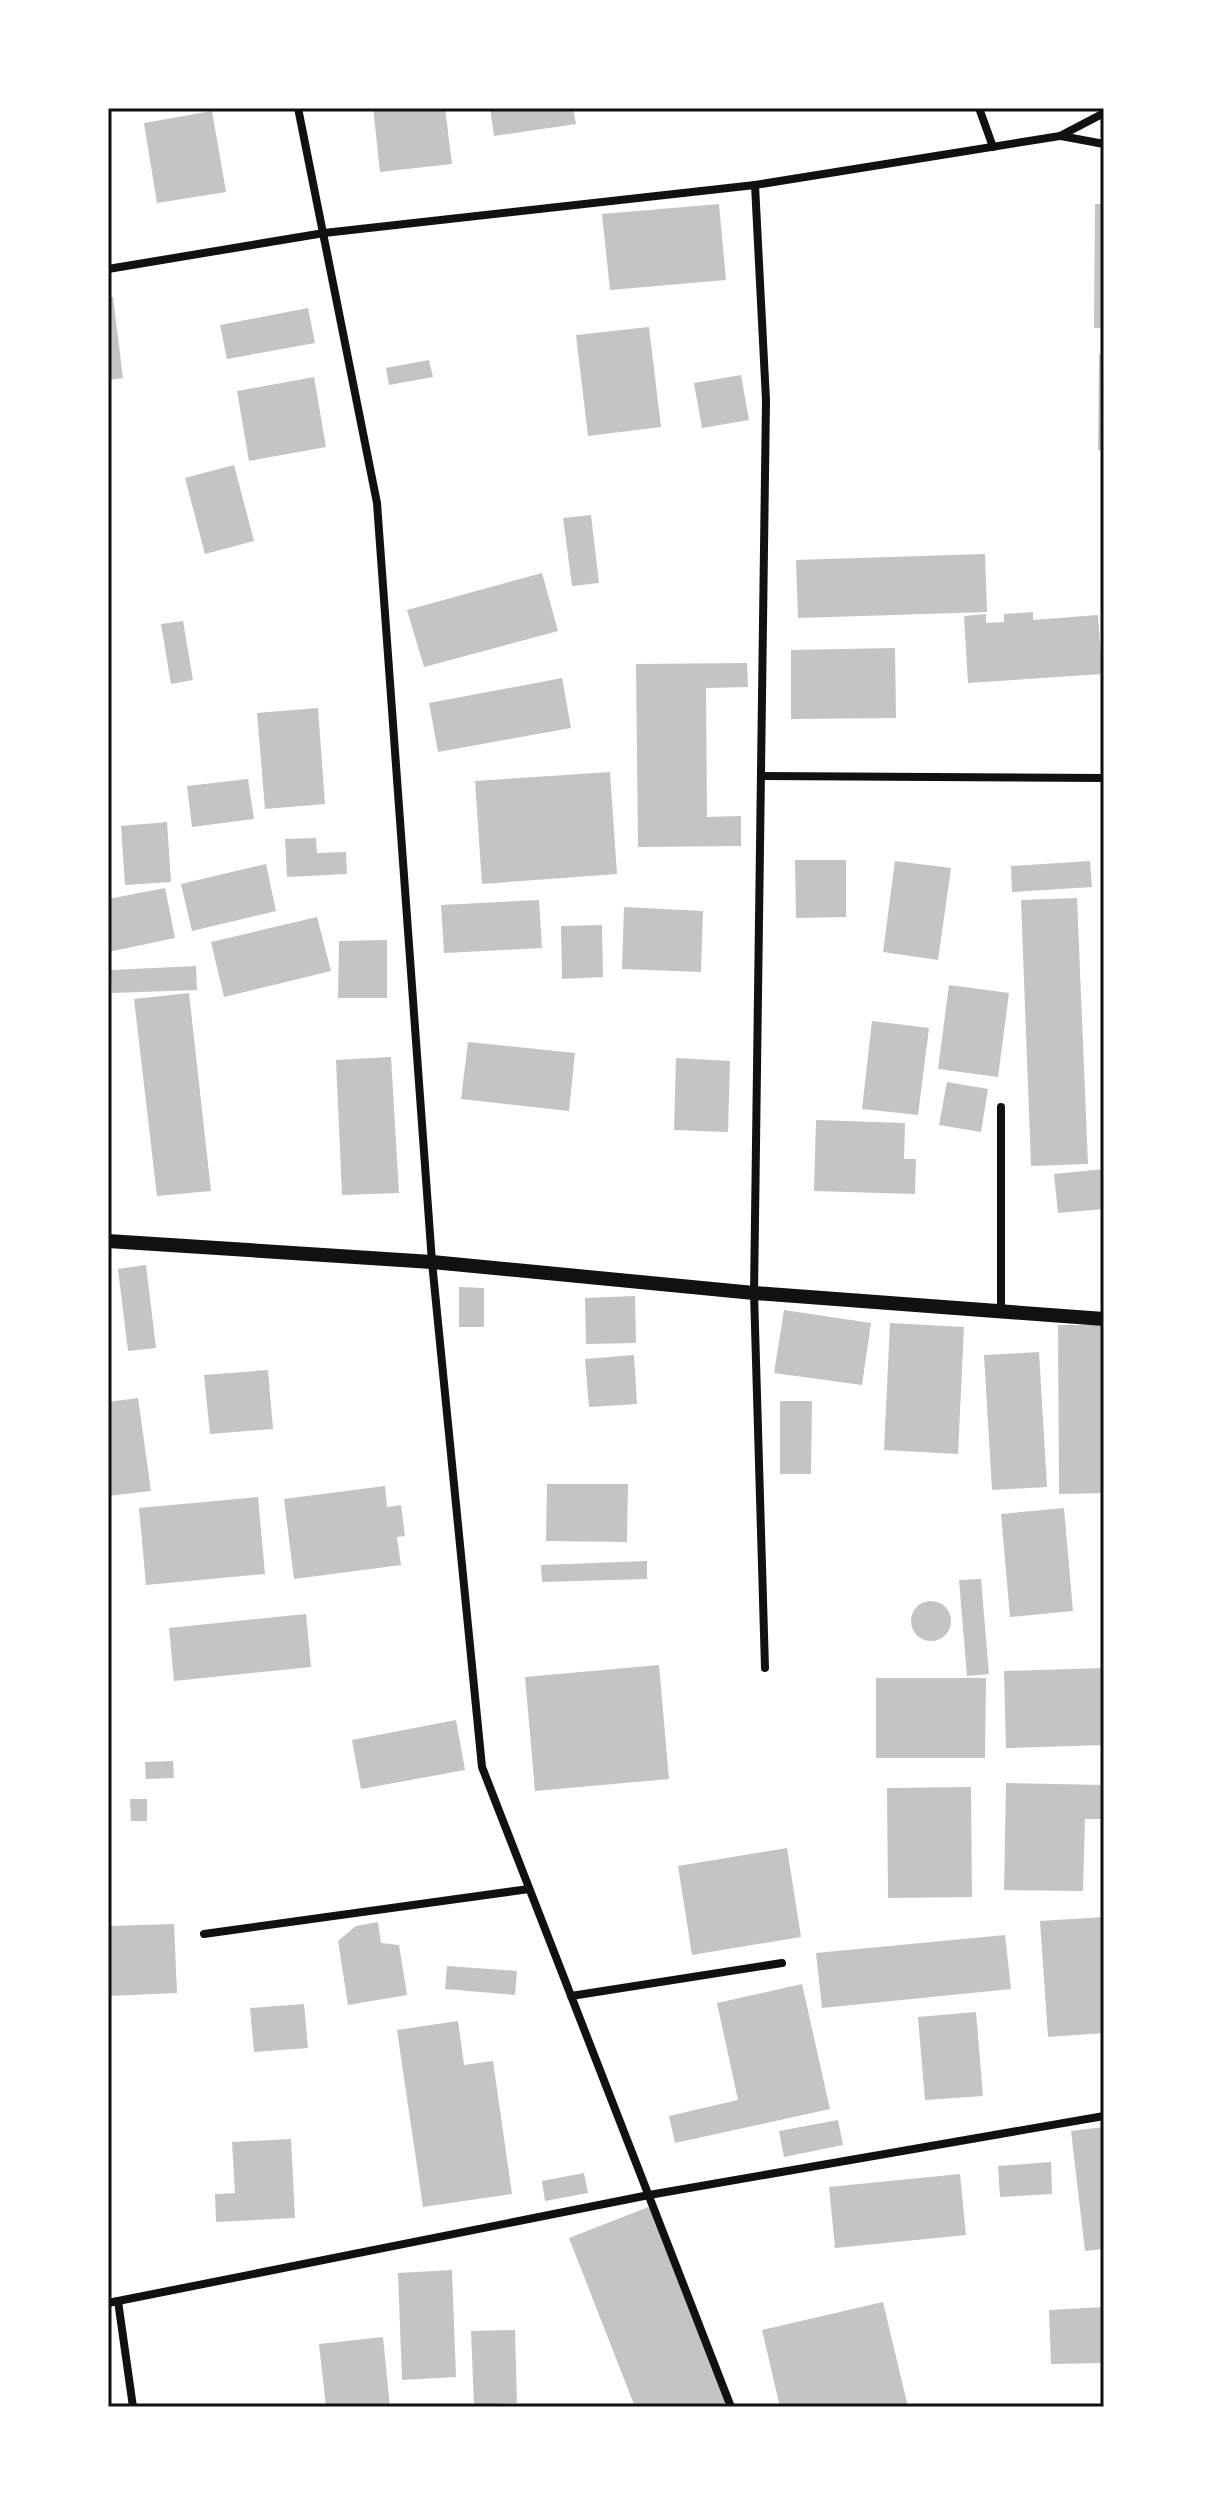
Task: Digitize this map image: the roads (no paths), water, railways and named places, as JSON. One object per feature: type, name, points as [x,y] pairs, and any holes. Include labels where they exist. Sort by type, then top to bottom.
[{"type":"street","points":[[298,108],[377,503],[432,1262],[482,1767],[731,2407]]},
{"type":"street","points":[[979,108],[993,147]]},
{"type":"street","points":[[108,269],[324,233],[755,185],[1060,136],[1104,113]]},
{"type":"street","points":[[1060,136],[1104,144]]},
{"type":"street","points":[[755,185],[766,400],[754,1293],[765,1668]]},
{"type":"street","points":[[761,776],[1104,778]]},
{"type":"street","points":[[1001,1107],[1001,1311]]},
{"type":"street","points":[[108,1241],[432,1262],[754,1293],[1104,1319]]},
{"type":"street","points":[[204,1934],[529,1889]]},
{"type":"street","points":[[571,1996],[782,1963]]},
{"type":"street","points":[[133,2407],[113,2302],[649,2195],[1104,2116]]}]
